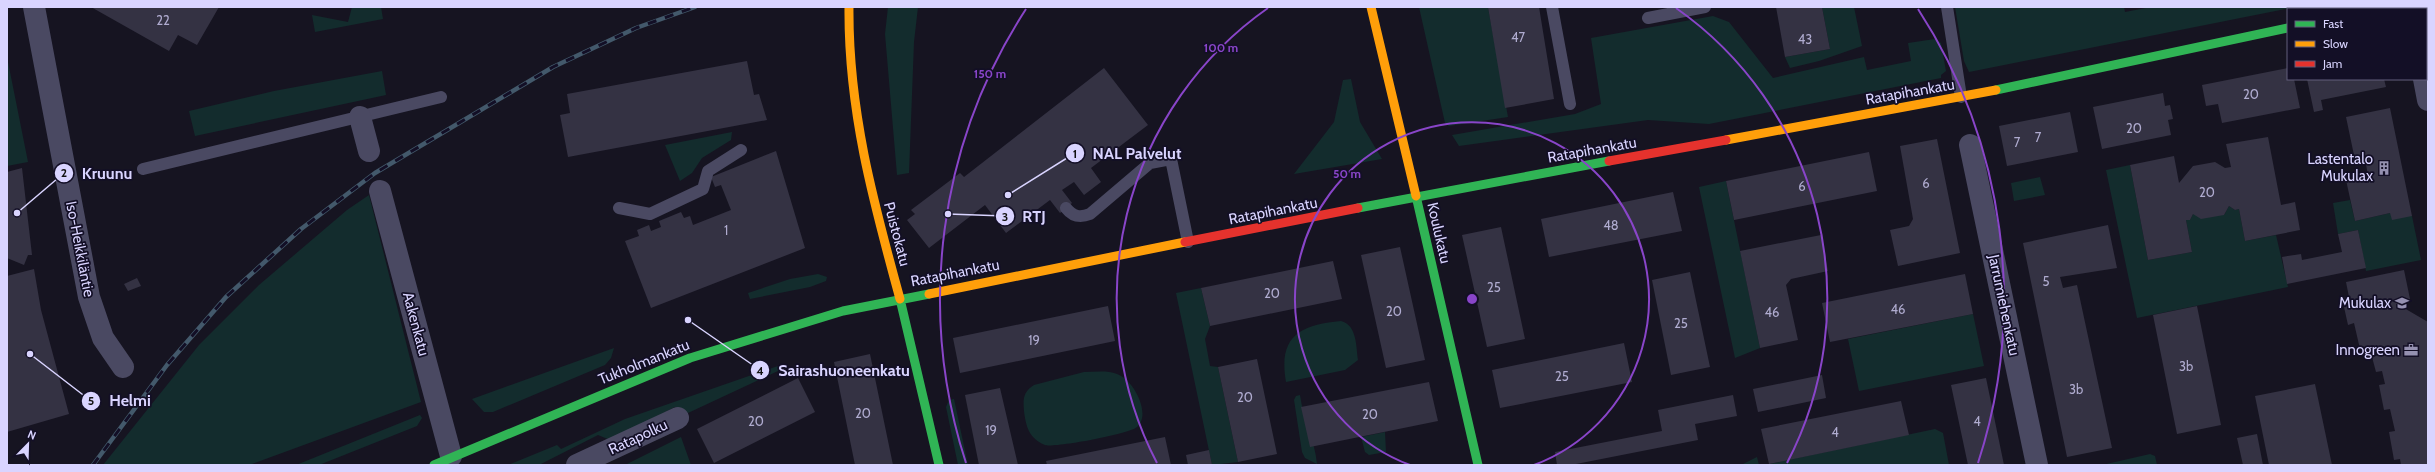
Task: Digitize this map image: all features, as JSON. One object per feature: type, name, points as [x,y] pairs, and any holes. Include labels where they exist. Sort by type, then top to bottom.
[{"type":"main road","name":"Puistokatu","points":[[848,7],[849,66],[853,110],[863,158],[924,396],[939,465]]},
{"type":"main road","name":"Koulukatu","points":[[1371,7],[1478,465]]},
{"type":"main road","name":"Ratapihankatu","points":[[900,299],[1416,196],[1961,97],[2287,28]]},
{"type":"main road","name":"Tukholmankatu","points":[[424,465],[442,461],[690,358],[831,315],[900,299]]},
{"type":"street","name":"Iso-Heikkiläntie","points":[[34,7],[89,297],[103,338],[123,367]]},
{"type":"street","points":[[2424,80],[2428,100]]},
{"type":"street","points":[[360,117],[369,151]]},
{"type":"street","name":"Jarrumiehenkatu","points":[[1970,145],[2037,465]]},
{"type":"street","name":"Aakenkatu","points":[[380,191],[442,461]]},
{"type":"street","name":"Ratapolku","points":[[577,465],[678,418]]},
{"type":"lane","points":[[1552,7],[1570,104]]},
{"type":"lane","points":[[1648,18],[1705,7]]},
{"type":"lane","points":[[1947,7],[1961,97]]},
{"type":"lane","points":[[143,169],[441,97]]},
{"type":"lane","points":[[619,208],[650,214],[703,189],[708,171],[740,150]]},
{"type":"lane","points":[[1066,208],[1074,215],[1082,216],[1090,214],[1150,163],[1171,159],[1188,242]]},
{"type":"green space","points":[[352,7],[381,7],[383,19],[315,32],[312,15],[348,22]]},
{"type":"green space","points":[[888,7],[918,7],[914,42],[909,173],[897,175],[885,34]]},
{"type":"green space","points":[[1419,7],[1488,7],[1508,117],[1449,126],[1445,123]]},
{"type":"green space","points":[[1822,7],[1854,7],[1862,46],[1819,61],[1790,68],[1785,57],[1830,49]]},
{"type":"green space","points":[[1955,7],[2124,7],[2125,12],[2151,7],[2295,7],[1969,72],[1964,61]]},
{"type":"green space","points":[[1713,16],[1729,22],[1773,78],[1864,57],[1867,70],[1911,61],[1908,43],[1935,39],[1941,43],[1946,71],[1941,75],[1941,78],[1709,124],[1648,120],[1459,146],[1452,135],[1575,114],[1601,104],[1591,38]]},
{"type":"green space","points":[[8,62],[28,162],[7,166],[7,63]]},
{"type":"green space","points":[[382,71],[386,95],[195,136],[189,111],[274,91]]},
{"type":"green space","points":[[1351,79],[1360,122],[1382,159],[1294,174],[1334,122],[1343,80]]},
{"type":"green space","points":[[732,132],[731,140],[702,158],[692,173],[680,181],[665,145]]},
{"type":"green space","points":[[2130,165],[2148,260],[2192,252],[2186,220],[2190,220],[2193,214],[2224,215],[2229,206],[2235,210],[2239,209],[2245,241],[2276,235],[2288,287],[2137,318],[2106,170]]},
{"type":"green space","points":[[2040,177],[2045,195],[2014,201],[2011,183]]},
{"type":"green space","points":[[1726,181],[1760,348],[1735,358],[1699,187]]},
{"type":"green space","points":[[369,195],[421,402],[249,465],[103,465],[199,345],[259,285],[347,210]]},
{"type":"green space","points":[[2350,200],[2355,221],[2390,213],[2412,216],[2421,260],[2366,271],[2358,230],[2338,234],[2333,203]]},
{"type":"green space","points":[[818,274],[827,277],[826,281],[810,287],[750,299],[748,293],[790,279]]},
{"type":"green space","points":[[1201,288],[1210,326],[1205,339],[1210,366],[1218,367],[1238,462],[1212,465],[1176,293]]},
{"type":"green space","points":[[1973,314],[1984,366],[1859,391],[1848,339]]},
{"type":"green space","points":[[1341,321],[1346,323],[1353,331],[1358,360],[1345,370],[1286,382],[1284,366],[1285,354],[1289,344],[1295,336],[1303,330],[1314,326]]},
{"type":"green space","points":[[614,348],[611,358],[605,365],[493,412],[484,412],[472,399]]},
{"type":"green space","points":[[778,366],[780,370],[688,413],[675,407],[610,440],[598,435],[539,465],[508,465],[557,445],[561,449],[625,419]]},
{"type":"green space","points":[[1084,372],[1109,372],[1123,377],[1129,383],[1139,398],[1141,406],[1141,421],[1137,427],[1107,437],[1062,444],[1045,445],[1035,439],[1027,427],[1024,411],[1024,396],[1028,390],[1034,385]]},
{"type":"green space","points":[[1300,395],[1314,446],[1317,464],[1305,458],[1302,452],[1294,400],[1296,396]]},
{"type":"green space","points":[[954,399],[968,465],[958,465],[946,407],[949,400]]},
{"type":"green space","points":[[420,415],[422,418],[417,426],[319,465],[296,465]]},
{"type":"green space","points":[[1935,429],[1943,433],[1949,465],[1769,464]]},
{"type":"green space","points":[[1385,432],[1386,452],[1369,455],[1365,452],[1361,437]]},
{"type":"green space","points":[[681,437],[691,465],[625,465]]},
{"type":"green space","points":[[2150,454],[2155,456],[2157,465],[2102,465]]},
{"type":"green space","points":[[1757,457],[1759,465],[1741,465]]},
{"type":"building","points":[[91,7],[219,7],[197,45],[178,35],[169,51]]},
{"type":"building","points":[[1488,7],[1539,7],[1554,99],[1505,108]]},
{"type":"building","points":[[1776,7],[1822,7],[1830,49],[1785,57]]},
{"type":"building","points":[[747,61],[754,95],[759,94],[767,120],[568,157],[560,115],[570,113],[567,94]]},
{"type":"building","points":[[1104,68],[1148,125],[1091,168],[1101,182],[1084,195],[1074,182],[1062,190],[1072,203],[1060,213],[1050,200],[1006,233],[985,205],[929,248],[907,220],[915,214],[911,210],[960,173],[964,177]]},
{"type":"building","points":[[2287,68],[2287,80],[2294,80],[2300,108],[2222,123],[2218,104],[2206,106],[2202,85]]},
{"type":"building","points":[[2307,80],[2384,80],[2386,87],[2321,100],[2323,110],[2314,112]]},
{"type":"building","points":[[2163,93],[2165,106],[2170,105],[2173,119],[2168,120],[2171,135],[2102,149],[2093,107]]},
{"type":"building","name":"Lastentalo Mukulax","points":[[2390,108],[2412,216],[2392,220],[2390,213],[2355,221],[2346,180],[2368,176],[2365,158],[2355,160],[2346,117]]},
{"type":"building","points":[[2070,112],[2078,152],[2007,166],[1999,126]]},
{"type":"building","points":[[2268,137],[2281,205],[2295,202],[2300,230],[2245,241],[2239,209],[2235,210],[2229,206],[2224,215],[2201,219],[2193,214],[2190,220],[2186,220],[2192,252],[2148,260],[2130,165],[2174,156],[2179,183],[2193,166],[2215,162],[2225,168],[2231,167],[2226,144]]},
{"type":"building","points":[[1937,139],[1960,253],[1898,266],[1890,230],[1909,226],[1913,219],[1900,146]]},
{"type":"building","points":[[776,151],[805,248],[651,308],[625,241],[639,236],[637,230],[649,225],[651,231],[661,227],[659,221],[681,212],[684,218],[690,216],[693,225],[731,210],[721,185],[715,187],[711,177]]},
{"type":"building","points":[[1869,152],[1877,191],[1734,220],[1726,181]]},
{"type":"building","points":[[22,168],[32,255],[28,255],[24,265],[7,258],[7,172]]},
{"type":"building","points":[[1673,192],[1682,231],[1549,257],[1541,219]]},
{"type":"building","points":[[2108,225],[2117,268],[2060,277],[2063,288],[2077,285],[2112,448],[2067,457],[2023,243]]},
{"type":"building","points":[[1501,227],[1525,339],[1487,347],[1462,235]]},
{"type":"building","points":[[2358,230],[2366,268],[2287,284],[2282,257],[2301,254],[2302,260],[2342,252],[2338,234]]},
{"type":"building","points":[[1821,235],[1828,271],[1791,279],[1786,285],[1798,340],[1760,348],[1740,251]]},
{"type":"building","points":[[1400,247],[1425,360],[1386,368],[1361,255]]},
{"type":"building","points":[[1333,261],[1342,299],[1210,326],[1201,288]]},
{"type":"building","points":[[34,269],[41,310],[69,414],[7,432],[7,276]]},
{"type":"building","points":[[2404,270],[2410,299],[2403,300],[2404,308],[2428,322],[2428,465],[2401,465],[2400,459],[2394,460],[2389,432],[2395,431],[2390,409],[2384,410],[2379,385],[2385,384],[2382,371],[2376,372],[2372,357],[2379,355],[2377,346],[2360,349],[2354,323],[2348,325],[2342,298],[2349,297],[2346,282]]},
{"type":"building","points":[[1690,272],[1710,367],[1671,375],[1652,280]]},
{"type":"building","points":[[1965,274],[1973,314],[1830,342],[1822,303]]},
{"type":"building","points":[[137,278],[141,286],[128,291],[124,284]]},
{"type":"building","points":[[1108,306],[1115,341],[960,373],[953,338]]},
{"type":"building","points":[[2197,306],[2221,425],[2177,434],[2153,315]]},
{"type":"building","points":[[1624,343],[1632,382],[1500,408],[1492,370]]},
{"type":"building","points":[[870,354],[893,465],[855,465],[834,362]]},
{"type":"building","points":[[1257,359],[1277,454],[1238,462],[1218,367]]},
{"type":"building","points":[[1822,375],[1826,398],[1758,412],[1753,389]]},
{"type":"building","points":[[798,378],[815,412],[714,463],[697,429]]},
{"type":"building","points":[[1986,378],[2004,465],[1968,465],[1951,385]]},
{"type":"building","points":[[1429,382],[1438,421],[1310,447],[1301,407]]},
{"type":"building","points":[[2315,384],[2332,465],[2269,465],[2255,396]]},
{"type":"building","points":[[1000,388],[1018,465],[979,465],[965,395]]},
{"type":"building","points":[[1733,395],[1737,416],[1695,424],[1698,440],[1571,465],[1557,465],[1555,452],[1662,431],[1658,410]]},
{"type":"building","points":[[1901,401],[1909,435],[1769,464],[1761,429]]},
{"type":"building","points":[[2257,434],[2263,465],[2243,465],[2237,438]]},
{"type":"building","points":[[1165,437],[1171,465],[1047,465],[1046,461]]},
{"type":"building","points":[[1209,450],[1212,465],[1188,465],[1186,455]]},
{"type":"railway","points":[[93,465],[167,365],[226,297],[301,229],[375,173],[553,67],[636,28],[695,7]]},
{"type":"traffic: fast","points":[[1996,90],[2287,28]]},
{"type":"traffic: fast","points":[[1358,208],[1609,161]]},
{"type":"traffic: fast","points":[[1416,196],[1478,465]]},
{"type":"traffic: fast","points":[[434,465],[690,358],[843,311],[929,294]]},
{"type":"traffic: fast","points":[[900,299],[939,465]]},
{"type":"traffic: slow","points":[[849,7],[853,82],[864,154],[880,226],[900,299]]},
{"type":"traffic: slow","points":[[1371,7],[1416,196]]},
{"type":"traffic: slow","points":[[1726,140],[1996,90]]},
{"type":"traffic: slow","points":[[929,294],[1185,242]]},
{"type":"traffic: jam","points":[[1609,161],[1726,140]]},
{"type":"traffic: jam","points":[[1185,242],[1358,208]]},
{"type":"place","name":"Lastentalo Mukulax","points":[[2384,168]]},
{"type":"place","name":"NAL Palvelut","points":[[1008,195]]},
{"type":"place","name":"Kruunu","points":[[17,213]]},
{"type":"place","name":"RTJ","points":[[948,214]]},
{"type":"place","name":"Mukulax","points":[[2402,303]]},
{"type":"place","name":"Sairashuoneenkatu","points":[[688,320]]},
{"type":"place","name":"Innogreen","points":[[2411,350]]},
{"type":"place","name":"Helmi","points":[[30,354]]}]
